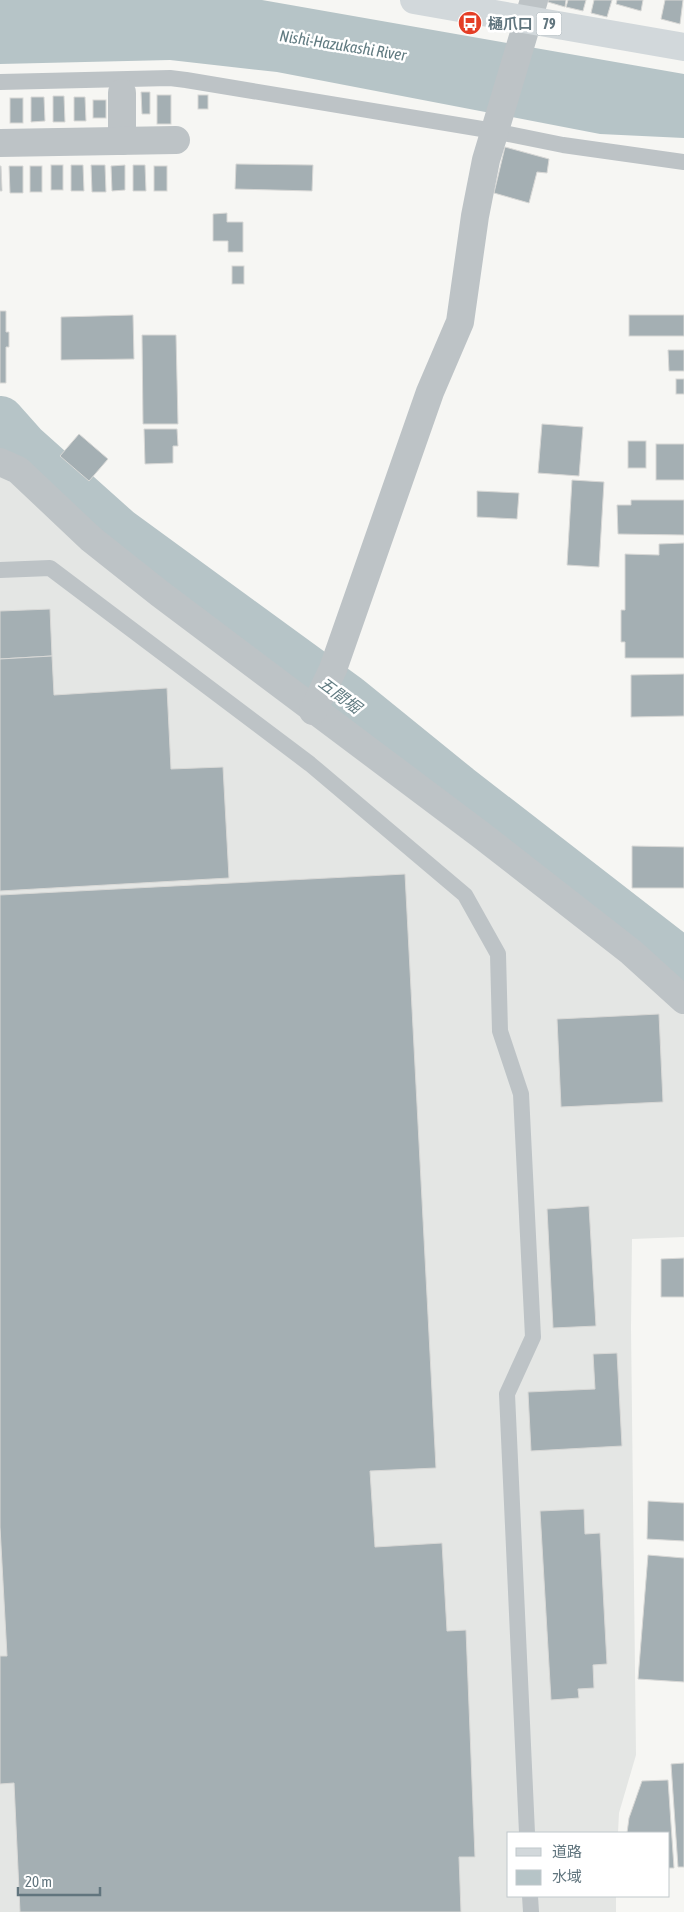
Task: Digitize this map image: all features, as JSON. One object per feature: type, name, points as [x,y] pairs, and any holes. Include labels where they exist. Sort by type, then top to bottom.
[{"type":"main road","name":"79","points":[[414,0],[529,17],[684,47]]},
{"type":"street","points":[[317,702],[333,669],[430,392],[460,322],[475,216],[494,131],[529,17]]},
{"type":"street","points":[[122,93],[122,141]]},
{"type":"street","points":[[0,143],[176,140]]},
{"type":"street","points":[[0,462],[18,470],[91,540],[317,702],[481,835],[631,952],[684,1000]]},
{"type":"lane","points":[[0,82],[170,78],[494,131],[563,145],[684,162]]},
{"type":"lane","points":[[0,570],[50,568],[310,764],[465,895],[498,954],[500,1031],[521,1094],[533,1337],[507,1394],[527,1832]]},
{"type":"lane","points":[[530,1897],[531,1912]]},
{"type":"shaded area","points":[[0,473],[130,585],[647,979],[684,1012],[684,1237],[632,1239],[631,1328],[636,1755],[619,1813],[618,1832],[507,1832],[507,1897],[616,1897],[616,1912],[0,1912]]},
{"type":"water","name":"Nishi-Hazukashi River","points":[[0,0],[262,0],[684,74],[684,138],[600,134],[277,72],[170,60],[0,64]]},
{"type":"building","points":[[548,0],[566,0],[565,7],[548,2]]},
{"type":"building","points":[[568,0],[586,0],[583,11],[566,7]]},
{"type":"building","points":[[594,0],[612,0],[607,17],[591,13]]},
{"type":"building","points":[[617,0],[643,0],[641,11],[616,4]]},
{"type":"building","points":[[665,0],[683,0],[680,24],[661,19]]},
{"type":"building","points":[[141,92],[150,92],[150,114],[142,114]]},
{"type":"building","points":[[157,95],[171,95],[171,124],[157,124]]},
{"type":"building","points":[[198,95],[208,95],[208,109],[198,109]]},
{"type":"building","points":[[53,96],[64,96],[65,122],[53,122]]},
{"type":"building","points":[[31,97],[44,97],[45,121],[31,122]]},
{"type":"building","points":[[74,97],[85,97],[86,121],[74,121]]},
{"type":"building","points":[[10,98],[23,98],[23,123],[10,123]]},
{"type":"building","points":[[93,100],[106,100],[106,118],[93,118]]},
{"type":"building","points":[[505,147],[549,159],[547,173],[537,172],[529,203],[494,193]]},
{"type":"building","points":[[236,164],[313,165],[312,191],[235,189]]},
{"type":"building","points":[[51,165],[63,165],[63,190],[51,190]]},
{"type":"building","points":[[71,165],[83,165],[84,191],[71,191]]},
{"type":"building","points":[[91,165],[105,165],[106,192],[92,192]]},
{"type":"building","points":[[125,165],[125,190],[112,191],[111,166]]},
{"type":"building","points":[[133,165],[145,165],[146,191],[133,191]]},
{"type":"building","points":[[1,166],[2,191],[0,191]]},
{"type":"building","points":[[9,166],[23,166],[23,193],[10,193]]},
{"type":"building","points":[[30,166],[42,166],[42,192],[30,192]]},
{"type":"building","points":[[154,166],[167,166],[167,191],[154,191]]},
{"type":"building","points":[[227,213],[227,222],[243,222],[243,252],[228,252],[228,241],[213,241],[213,214]]},
{"type":"building","points":[[232,266],[244,266],[244,284],[232,284]]},
{"type":"building","points":[[0,311],[6,311],[6,332],[9,332],[9,347],[6,347],[6,383],[0,383]]},
{"type":"building","points":[[133,315],[134,359],[61,360],[61,317]]},
{"type":"building","points":[[629,315],[684,315],[684,336],[629,336]]},
{"type":"building","points":[[142,335],[176,335],[178,424],[143,424]]},
{"type":"building","points":[[668,350],[684,350],[684,371],[669,371]]},
{"type":"building","points":[[676,379],[684,379],[684,394],[676,394]]},
{"type":"building","points":[[542,424],[583,427],[579,476],[538,473]]},
{"type":"building","points":[[144,429],[177,429],[178,446],[173,446],[173,463],[145,464]]},
{"type":"building","points":[[79,434],[108,459],[89,481],[60,456]]},
{"type":"building","points":[[628,441],[646,441],[646,468],[628,468]]},
{"type":"building","points":[[656,444],[684,444],[684,480],[656,480]]},
{"type":"building","points":[[572,480],[604,482],[599,567],[567,565]]},
{"type":"building","points":[[477,491],[519,493],[517,519],[477,517]]},
{"type":"building","points":[[631,500],[684,500],[684,535],[618,534],[617,505],[631,505]]},
{"type":"building","points":[[684,543],[684,658],[625,658],[625,642],[621,642],[621,610],[625,610],[625,554],[659,555],[659,544]]},
{"type":"building","points":[[50,609],[52,656],[0,659],[0,611]]},
{"type":"building","points":[[52,656],[54,695],[167,688],[171,769],[223,767],[229,878],[0,891],[0,659]]},
{"type":"building","points":[[684,674],[684,716],[631,717],[631,675]]},
{"type":"building","points":[[632,846],[684,847],[684,888],[632,888]]},
{"type":"building","points":[[405,874],[436,1468],[370,1471],[375,1547],[442,1543],[447,1631],[466,1630],[475,1857],[459,1857],[461,1912],[20,1912],[14,1783],[0,1784],[0,1656],[7,1656],[0,1527],[0,895]]},
{"type":"building","points":[[659,1014],[663,1102],[561,1107],[557,1019]]},
{"type":"building","points":[[589,1206],[596,1326],[553,1328],[547,1209]]},
{"type":"building","points":[[684,1258],[684,1297],[661,1297],[661,1259]]},
{"type":"building","points":[[617,1353],[622,1446],[531,1451],[528,1392],[595,1389],[593,1354]]},
{"type":"building","points":[[648,1501],[684,1503],[684,1541],[647,1539]]},
{"type":"building","points":[[584,1509],[585,1534],[600,1533],[607,1664],[593,1665],[594,1688],[578,1689],[579,1698],[551,1700],[540,1511]]},
{"type":"building","points":[[648,1555],[684,1558],[684,1682],[638,1679]]},
{"type":"building","points":[[684,1763],[684,1867],[678,1867],[671,1764]]},
{"type":"building","points":[[668,1780],[674,1868],[669,1868],[669,1832],[627,1832],[629,1818],[642,1781]]},
{"type":"waterway","name":"五間堀","points":[[0,421],[24,448],[118,532],[347,699],[458,789],[684,964]]},
{"type":"waterway","points":[[0,438],[8,439],[24,448]]},
{"type":"place","name":"樋爪口","points":[[470,23]]}]
